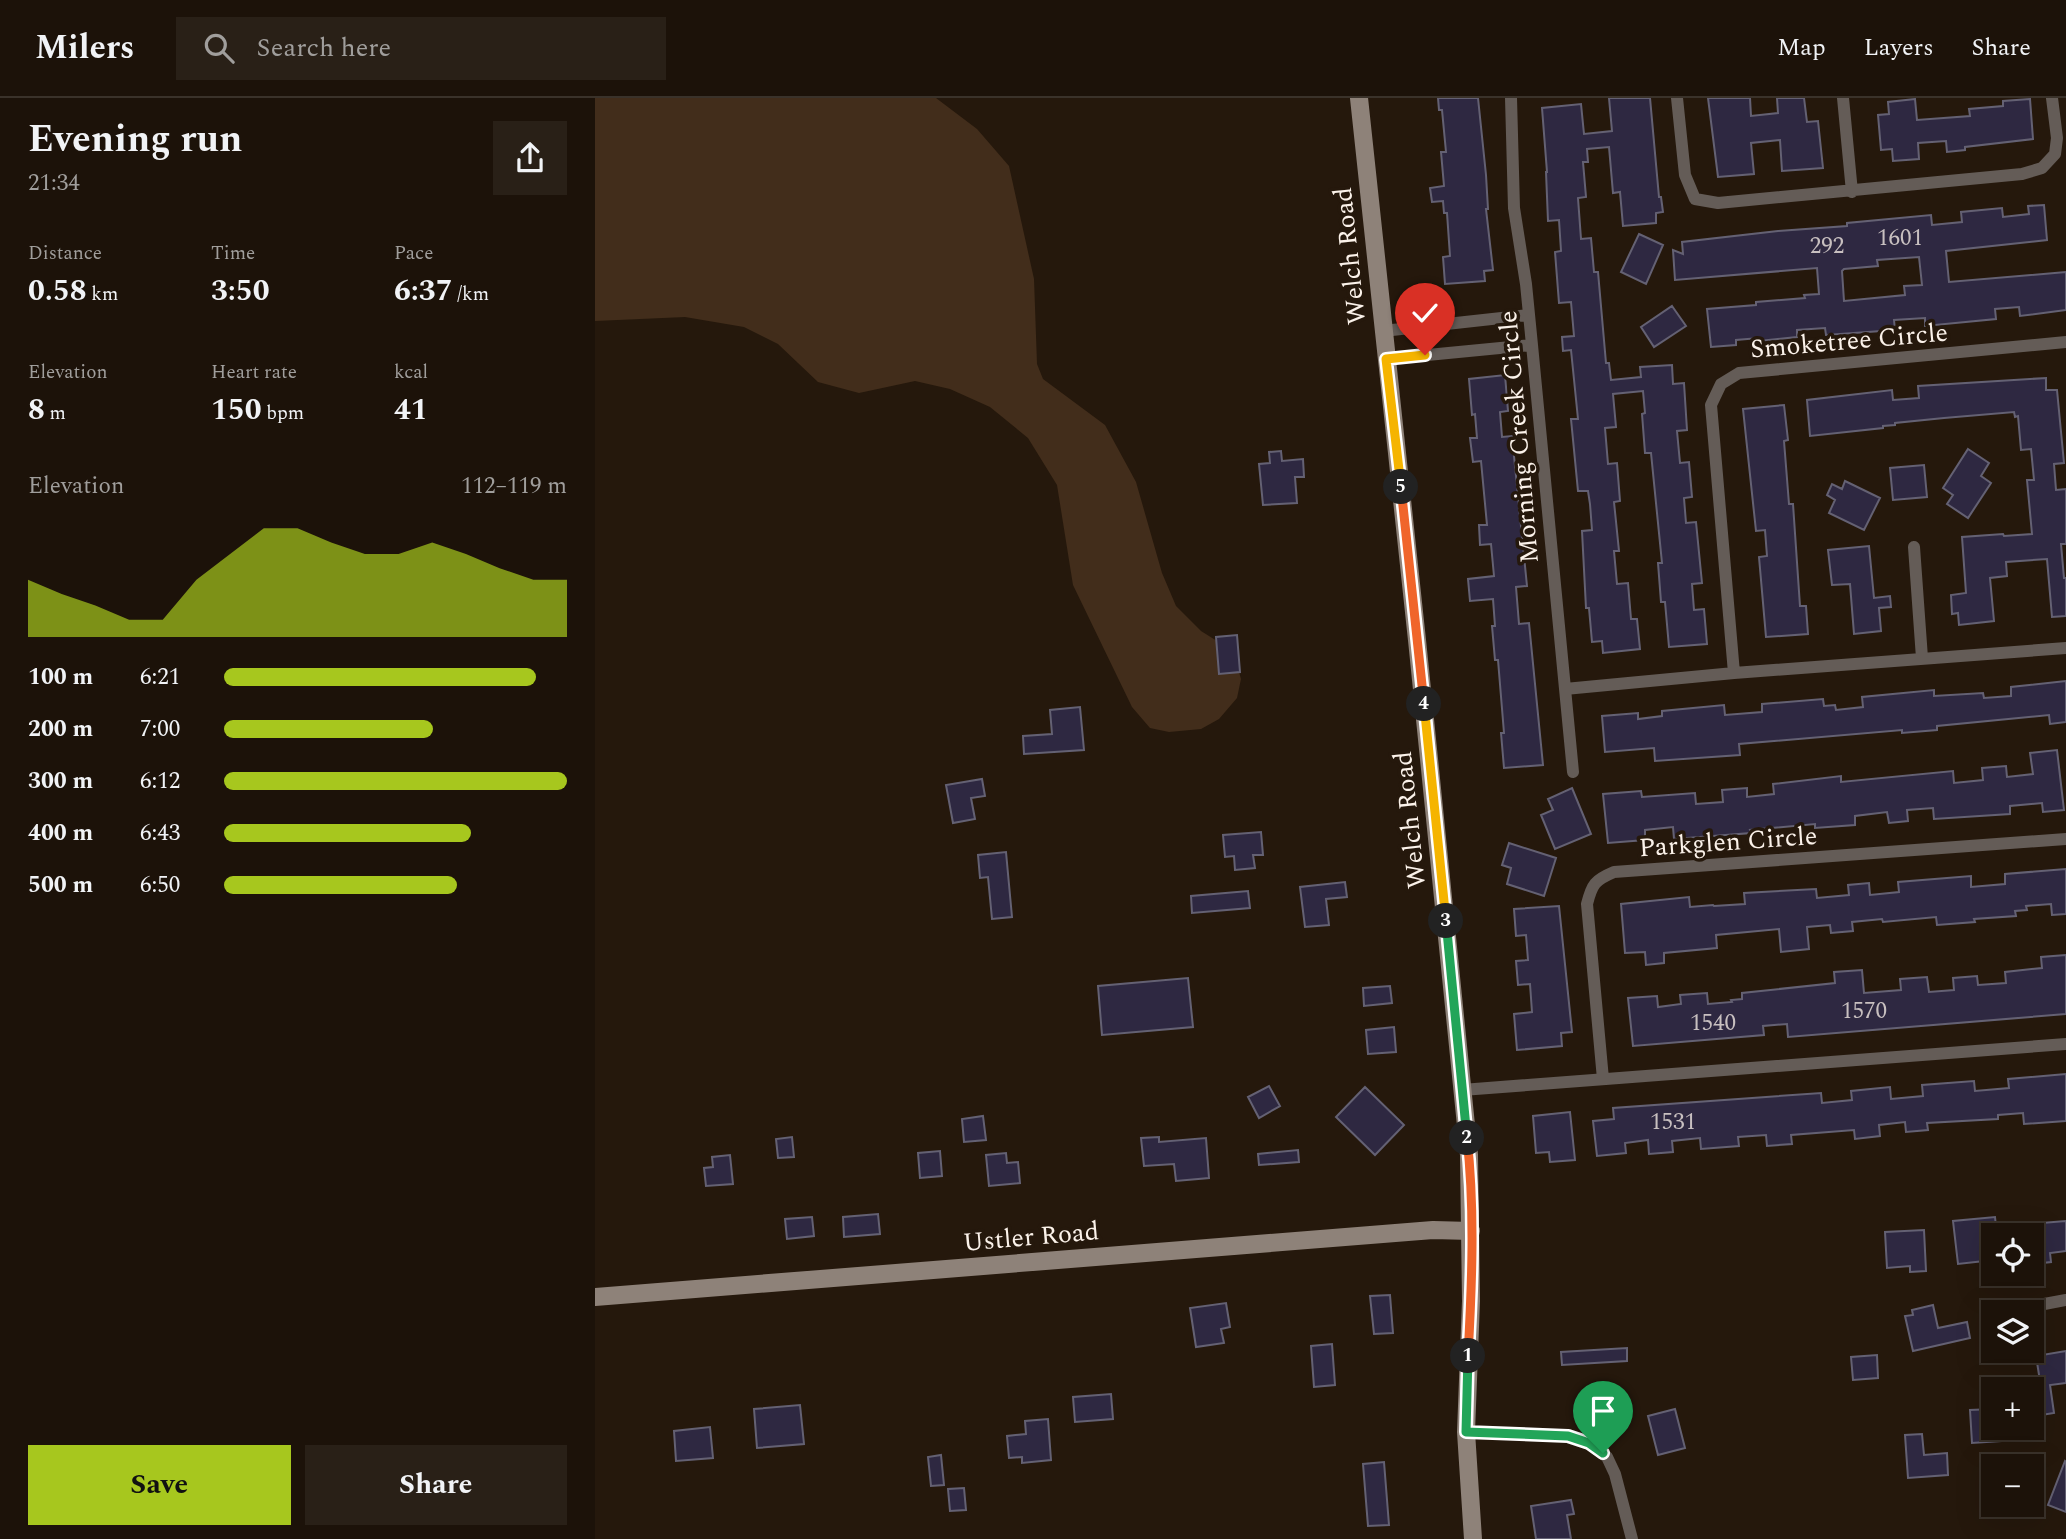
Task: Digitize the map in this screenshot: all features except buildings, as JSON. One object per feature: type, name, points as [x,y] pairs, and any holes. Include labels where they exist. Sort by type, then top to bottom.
[{"type":"main road","name":"Welch Road","points":[[1359,98],[1469,1155],[1471,1301],[1466,1432],[1473,1539]]},
{"type":"main road","name":"Ustler Road","points":[[595,1297],[1433,1230],[1471,1231]]},
{"type":"street","name":"Morning Creek Circle","points":[[1511,98],[1514,208],[1529,315],[1573,772]]},
{"type":"street","points":[[1677,98],[1685,175],[1695,200],[1718,204],[2022,174],[2042,169],[2055,154],[2057,138],[2052,98]]},
{"type":"street","points":[[1843,98],[1852,192]]},
{"type":"street","points":[[1383,331],[1529,315]]},
{"type":"street","name":"Smoketree Circle","points":[[1734,673],[1711,405],[1721,384],[1739,373],[2066,342]]},
{"type":"street","points":[[1386,359],[1532,345]]},
{"type":"street","points":[[1914,547],[1922,658]]},
{"type":"street","points":[[1565,689],[1734,673],[2066,649]]},
{"type":"street","name":"Parkglen Circle","points":[[1603,1079],[1587,904],[1591,887],[1601,877],[1615,872],[2066,839]]},
{"type":"street","points":[[1462,1090],[2066,1044]]},
{"type":"street","points":[[2044,1304],[2066,1300]]},
{"type":"street","points":[[1466,1432],[1568,1436],[1589,1443],[1607,1457],[1615,1474],[1632,1539]]},
{"type":"shaded area","points":[[595,98],[936,98],[977,129],[1009,166],[1034,279],[1037,364],[1043,379],[1105,425],[1136,482],[1162,573],[1176,606],[1201,631],[1233,651],[1241,679],[1237,698],[1219,719],[1201,729],[1169,732],[1150,728],[1132,707],[1073,585],[1057,485],[1028,438],[990,407],[950,389],[915,381],[859,393],[818,382],[778,344],[744,327],[685,317],[595,321]]},
{"type":"route","points":[[1425,355],[1386,359],[1469,1155],[1471,1301],[1466,1432],[1568,1436],[1579,1438],[1603,1453]]}]
